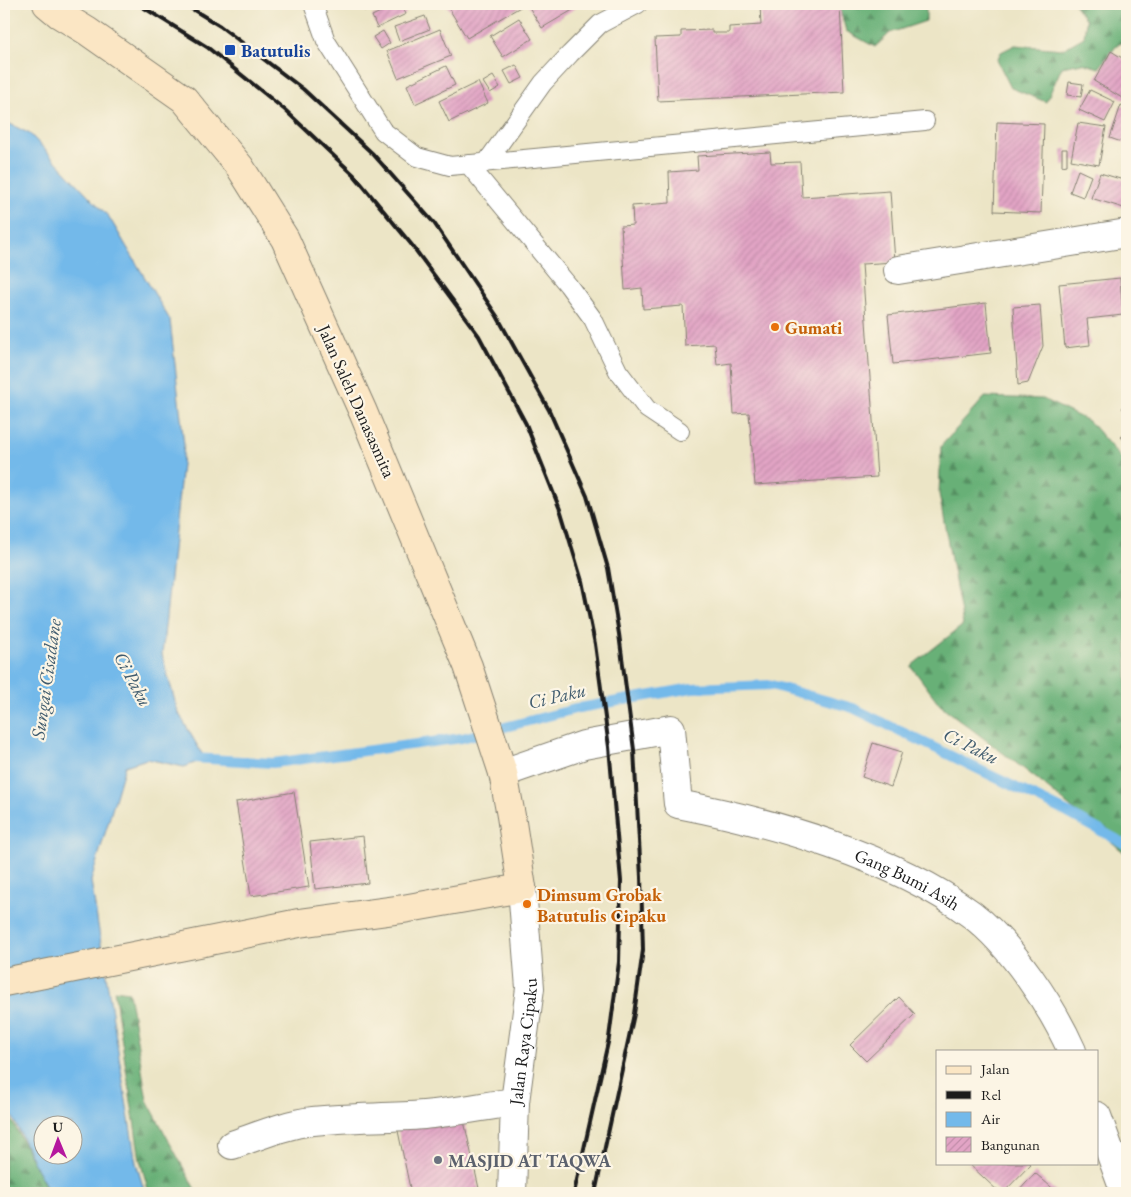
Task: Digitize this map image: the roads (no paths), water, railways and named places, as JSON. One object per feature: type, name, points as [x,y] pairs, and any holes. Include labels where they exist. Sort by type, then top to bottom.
[{"type":"main road","name":"Jalan Saleh Danasasmita","points":[[47,4],[184,99],[240,167],[284,239],[363,412],[468,666],[502,773],[522,888]]},
{"type":"main road","points":[[4,982],[299,923],[403,909],[522,888]]},
{"type":"street","points":[[898,270],[1127,233]]},
{"type":"street","name":"Gang Bumi Asih","points":[[502,773],[584,745],[671,729],[678,804],[717,812],[811,838],[886,868],[942,895],[972,915],[995,936],[1020,966],[1050,1010],[1071,1050]]},
{"type":"street","name":"Jalan Raya Cipaku","points":[[512,1193],[516,1102],[530,988],[522,888]]},
{"type":"street","points":[[232,1145],[280,1129],[313,1121],[330,1121],[351,1117],[425,1115],[516,1102]]},
{"type":"street","points":[[1098,1119],[1125,1193]]},
{"type":"lane","points":[[313,4],[326,41],[383,131],[417,157],[450,166],[925,121]]},
{"type":"lane","points":[[486,163],[543,83],[570,54],[600,24],[638,4]]},
{"type":"lane","points":[[468,164],[568,285],[593,319],[618,371],[647,409],[680,431]]},
{"type":"water","name":"Sungai Cisadane","points":[[4,121],[30,134],[109,217],[170,320],[184,445],[162,655],[178,712],[205,759],[184,767],[147,759],[125,766],[91,881],[136,1163],[145,1193],[50,1193],[34,1164],[82,1164],[82,1114],[32,1114],[32,1159],[4,1098]]},
{"type":"waterway","name":"Ci Paku","points":[[194,758],[273,763],[462,738],[579,708],[692,688],[771,685],[853,708],[1066,812],[1127,845]]},
{"type":"railway","points":[[138,4],[207,47],[285,110],[354,175],[411,244],[479,336],[526,424],[561,512],[582,581],[595,644],[609,747],[621,881],[619,962],[609,1038],[574,1193]]},
{"type":"railway","points":[[184,4],[220,26],[303,89],[373,154],[434,223],[497,316],[549,410],[587,496],[608,568],[619,634],[634,750],[643,950],[634,1014],[595,1193]]},
{"type":"place","name":"Batutulis","points":[[230,50]]},
{"type":"place","name":"Gumati","points":[[775,327]]},
{"type":"place","name":"Dimsum Grobak Batutulis Cipaku","points":[[527,904]]},
{"type":"place","name":"MASJID AT TAQWA","points":[[438,1160]]}]
